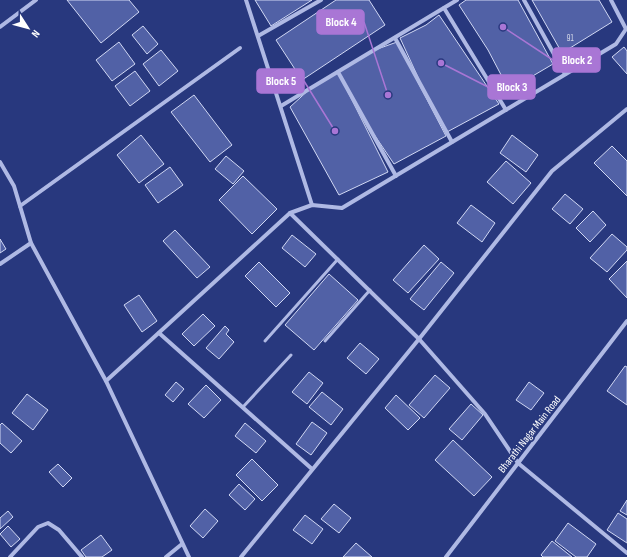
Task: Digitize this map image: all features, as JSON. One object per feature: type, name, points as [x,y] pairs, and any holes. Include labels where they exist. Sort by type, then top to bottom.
[{"type":"street","points":[[0,27],[36,0]]},
{"type":"street","points":[[246,0],[312,205]]},
{"type":"street","points":[[258,36],[321,0]]},
{"type":"street","points":[[281,106],[457,0]]},
{"type":"street","points":[[524,0],[565,74]]},
{"type":"street","points":[[106,381],[290,213],[312,205],[342,208],[616,44],[626,29],[611,0]]},
{"type":"street","points":[[444,8],[506,110]]},
{"type":"street","points":[[395,38],[452,142]]},
{"type":"street","points":[[20,206],[240,48]]},
{"type":"street","points":[[338,72],[396,176]]},
{"type":"street","points":[[241,557],[419,338],[552,170],[627,109]]},
{"type":"street","points":[[0,162],[20,206],[31,243],[106,381],[189,557]]},
{"type":"street","points":[[290,213],[419,338],[485,414],[518,463],[627,553]]},
{"type":"street","points":[[0,264],[31,243]]},
{"type":"street","name":"Bharathi Nagar Main Road","points":[[446,557],[627,321]]},
{"type":"street","points":[[159,333],[312,469]]},
{"type":"street","points":[[10,557],[38,527],[48,523],[59,530],[82,557]]},
{"type":"street","points":[[166,557],[182,544]]},
{"type":"lane","points":[[265,341],[338,259]]},
{"type":"lane","points":[[325,342],[370,290]]},
{"type":"lane","points":[[243,407],[291,355]]},
{"type":"building","points":[[67,0],[129,0],[139,12],[101,43]]},
{"type":"building","points":[[255,0],[312,0],[271,26]]},
{"type":"building","points":[[336,0],[369,0],[385,25],[302,80],[276,40]]},
{"type":"building","points":[[466,0],[518,0],[553,64],[509,90],[488,50],[459,5]]},
{"type":"building","points":[[532,0],[599,0],[612,22],[562,53]]},
{"type":"building","points":[[439,15],[499,104],[447,132],[423,88],[400,38],[426,25]]},
{"type":"building","points":[[143,26],[158,44],[147,54],[132,35]]},
{"type":"building","points":[[119,42],[135,64],[112,81],[96,60]]},
{"type":"building","points":[[397,42],[446,136],[394,164],[363,118],[338,72],[372,51]]},
{"type":"building","points":[[624,47],[627,51],[627,74],[612,57]]},
{"type":"building","points":[[161,50],[178,71],[159,86],[143,64]]},
{"type":"building","points":[[135,71],[150,91],[130,106],[115,86]]},
{"type":"building","points":[[338,72],[388,172],[339,195],[290,107],[312,87]]},
{"type":"building","points":[[194,95],[232,145],[210,162],[171,112]]},
{"type":"building","points":[[141,135],[164,164],[139,183],[117,155]]},
{"type":"building","points":[[512,135],[538,155],[526,172],[500,153]]},
{"type":"building","points":[[612,146],[627,161],[627,196],[594,163]]},
{"type":"building","points":[[226,156],[244,171],[233,184],[215,169]]},
{"type":"building","points":[[506,161],[531,183],[513,204],[487,182]]},
{"type":"building","points":[[170,167],[183,185],[158,203],[145,185]]},
{"type":"building","points":[[243,176],[277,209],[252,234],[219,200]]},
{"type":"building","points":[[565,194],[583,209],[570,224],[552,209]]},
{"type":"building","points":[[471,205],[495,223],[482,242],[457,223]]},
{"type":"building","points":[[593,211],[606,225],[590,242],[576,228]]},
{"type":"building","points":[[175,230],[210,267],[197,278],[163,241]]},
{"type":"building","points":[[612,234],[627,247],[627,250],[607,272],[590,258]]},
{"type":"building","points":[[292,235],[316,254],[305,267],[282,248]]},
{"type":"building","points":[[0,239],[6,249],[0,253]]},
{"type":"building","points":[[424,245],[439,259],[408,293],[393,280]]},
{"type":"building","points":[[627,261],[627,298],[609,279]]},
{"type":"building","points":[[259,262],[290,293],[276,307],[245,276]]},
{"type":"building","points":[[441,262],[454,273],[424,310],[410,299]]},
{"type":"building","points":[[329,274],[358,300],[314,350],[285,325]]},
{"type":"building","points":[[139,295],[157,321],[142,332],[124,305]]},
{"type":"building","points":[[203,314],[215,326],[194,346],[182,334]]},
{"type":"building","points":[[225,326],[229,330],[226,334],[234,342],[219,359],[206,348]]},
{"type":"building","points":[[360,343],[379,359],[366,374],[347,358]]},
{"type":"building","points":[[625,366],[627,367],[627,405],[607,391]]},
{"type":"building","points":[[309,372],[323,383],[307,404],[292,392]]},
{"type":"building","points":[[435,375],[450,388],[424,418],[409,405]]},
{"type":"building","points":[[176,382],[184,389],[173,402],[165,395]]},
{"type":"building","points":[[529,382],[544,393],[531,410],[516,400]]},
{"type":"building","points":[[206,385],[221,400],[204,418],[188,404]]},
{"type":"building","points":[[322,392],[343,409],[331,425],[309,407]]},
{"type":"building","points":[[27,394],[48,410],[33,430],[12,413]]},
{"type":"building","points":[[396,395],[420,418],[408,430],[385,408]]},
{"type":"building","points":[[471,404],[483,415],[462,440],[449,429]]},
{"type":"building","points":[[312,422],[327,433],[311,455],[296,444]]},
{"type":"building","points":[[2,423],[22,441],[11,453],[0,443],[0,425]]},
{"type":"building","points":[[245,423],[266,441],[256,453],[235,436]]},
{"type":"building","points":[[453,440],[492,477],[474,496],[435,460]]},
{"type":"building","points":[[252,459],[278,485],[262,501],[236,475]]},
{"type":"building","points":[[58,464],[72,478],[63,487],[49,472]]},
{"type":"building","points":[[239,484],[255,499],[245,510],[229,495]]},
{"type":"building","points":[[627,500],[627,515],[620,511]]},
{"type":"building","points":[[334,504],[351,518],[339,533],[321,519]]},
{"type":"building","points":[[205,509],[218,521],[203,538],[190,526]]},
{"type":"building","points":[[8,511],[13,517],[0,529],[0,518]]},
{"type":"building","points":[[618,513],[627,519],[627,543],[607,530]]},
{"type":"building","points":[[305,515],[323,529],[312,544],[293,530]]},
{"type":"building","points":[[568,523],[596,544],[587,557],[576,557],[555,541]]},
{"type":"building","points":[[8,526],[20,539],[11,547],[0,534]]},
{"type":"building","points":[[101,535],[112,550],[102,557],[86,557],[81,550]]},
{"type":"building","points":[[552,541],[572,557],[543,557],[541,555]]},
{"type":"building","points":[[356,543],[372,557],[343,557]]},
{"type":"place","name":"Block 2","points":[[503,27]]},
{"type":"place","name":"Block 3","points":[[441,63]]},
{"type":"place","name":"Block 4","points":[[388,95]]},
{"type":"place","name":"Block 5","points":[[335,131]]}]
